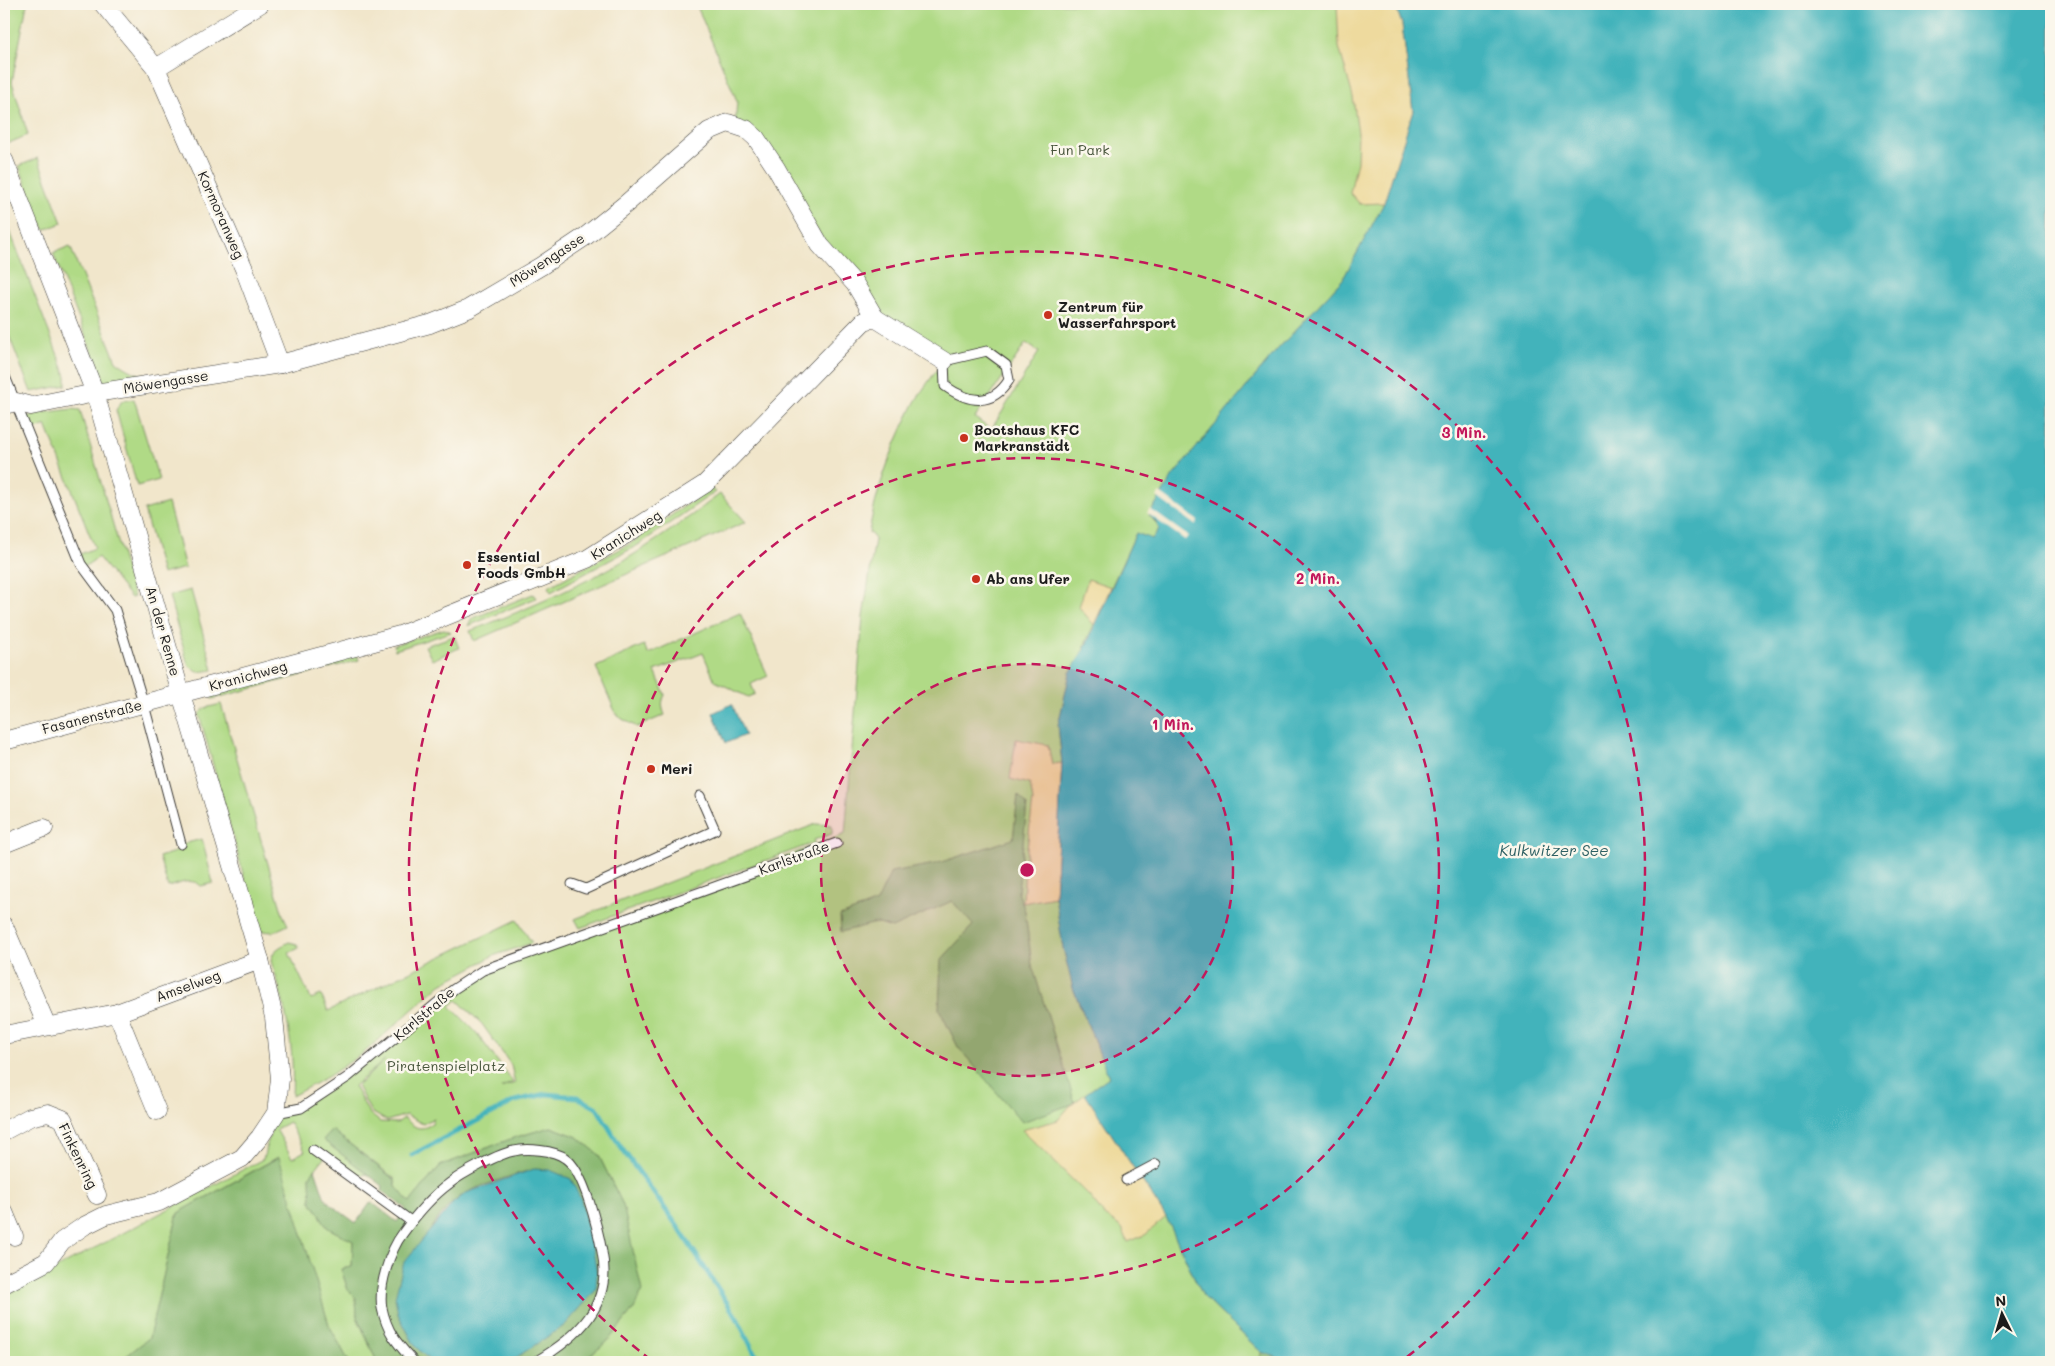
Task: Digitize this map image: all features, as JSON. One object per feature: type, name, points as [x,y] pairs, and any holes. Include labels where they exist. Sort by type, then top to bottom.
[{"type":"street","points":[[104,4],[156,68],[260,4]]},
{"type":"street","name":"Kormoranweg","points":[[156,68],[245,271],[280,364]]},
{"type":"street","name":"Möwengasse","points":[[10,404],[31,406],[95,393],[280,364],[430,324],[468,309],[541,266],[586,236],[628,203],[709,130],[728,124],[746,129],[756,138],[776,168],[820,246],[855,284],[875,318]]},
{"type":"street","name":"An der Renne","points":[[4,160],[95,393],[181,694],[260,960],[274,1017],[278,1046],[280,1079],[276,1113]]},
{"type":"street","points":[[875,318],[944,361]]},
{"type":"street","name":"Kranichweg","points":[[181,694],[400,635],[587,559],[705,484],[864,320],[875,318]]},
{"type":"street","name":"Fasanenstraße","points":[[4,741],[19,735],[144,705],[181,694]]},
{"type":"street","points":[[4,844],[44,828]]},
{"type":"street","points":[[5,933],[47,1026]]},
{"type":"street","name":"Amselweg","points":[[4,1035],[117,1013],[260,960]]},
{"type":"street","points":[[117,1013],[157,1111]]},
{"type":"street","name":"Finkenring","points":[[4,1131],[30,1117],[48,1113],[63,1119],[97,1195]]},
{"type":"street","points":[[4,1284],[46,1262],[62,1241],[84,1226],[106,1215],[159,1202],[242,1158],[260,1137],[276,1113]]},
{"type":"street","points":[[4,1212],[14,1236]]},
{"type":"lane","points":[[987,352],[1006,365],[1009,380],[1002,391],[991,397],[974,400],[960,396],[945,386],[944,361],[987,352]]},
{"type":"lane","points":[[4,374],[10,404],[81,564],[115,610],[144,705],[181,844]]},
{"type":"lane","points":[[572,884],[586,889],[715,830],[700,796]]},
{"type":"lane","name":"Karlstraße","points":[[276,1113],[301,1108],[348,1077],[454,988],[483,970],[837,843]]},
{"type":"lane","points":[[313,1150],[412,1222]]},
{"type":"lane","points":[[414,1362],[393,1339],[382,1307],[382,1285],[388,1263],[402,1234],[430,1201],[450,1183],[513,1150],[545,1150],[566,1158],[581,1179],[606,1269],[604,1288],[598,1304],[574,1335],[536,1362]]},
{"type":"lane","points":[[1126,1180],[1156,1164]]},
{"type":"green space","points":[[4,4],[27,4],[12,82],[28,135],[9,143],[4,130]]},
{"type":"green space","points":[[696,4],[1395,4],[1384,203],[1343,279],[1277,350],[1173,476],[1149,515],[1159,529],[1152,539],[1136,533],[1086,642],[1059,734],[1062,763],[1055,897],[1073,988],[1109,1077],[1085,1094],[1166,1217],[1203,1296],[1261,1352],[1260,1362],[581,1362],[606,1343],[634,1309],[623,1205],[598,1154],[578,1137],[551,1127],[513,1138],[440,1166],[410,1202],[396,1187],[395,1179],[332,1130],[323,1140],[368,1174],[356,1176],[327,1154],[310,1176],[311,1201],[328,1228],[353,1241],[352,1267],[341,1269],[348,1290],[356,1298],[357,1317],[377,1362],[349,1362],[329,1325],[278,1157],[178,1213],[149,1338],[119,1362],[4,1362],[4,1296],[263,1159],[276,1113],[301,1108],[483,970],[564,942],[845,834],[863,617],[875,539],[869,532],[872,517],[885,471],[903,426],[913,405],[943,361],[875,318],[776,168],[735,125],[737,101]],"holes":[[[1026,343],[1039,352],[991,430],[975,418]],[[457,1000],[482,1024],[511,1065],[515,1083],[501,1088],[513,1082],[475,1031],[450,1006]],[[385,1060],[357,1086],[371,1112],[387,1121],[406,1115],[423,1124],[434,1118],[432,1124],[420,1128],[404,1118],[397,1123],[380,1122],[369,1113],[354,1086]],[[289,1122],[305,1151],[292,1158],[276,1129]]]},
{"type":"green space","points":[[38,158],[62,223],[44,230],[19,166]]},
{"type":"green space","points":[[4,216],[66,376],[66,385],[31,392],[4,323]]},
{"type":"green space","points":[[70,246],[116,361],[138,373],[152,374],[153,382],[117,387],[104,383],[53,253]]},
{"type":"green space","points":[[134,399],[159,480],[137,486],[116,410],[122,401]]},
{"type":"green space","points":[[72,409],[80,410],[134,597],[131,598],[98,557],[83,568],[78,555],[95,548],[46,425],[28,432],[22,418],[40,413]]},
{"type":"green space","points":[[711,488],[715,492],[638,545],[551,592],[548,587],[630,544]]},
{"type":"green space","points":[[720,494],[746,522],[474,641],[470,631],[544,601],[616,565],[670,531]]},
{"type":"green space","points":[[168,503],[185,568],[162,574],[144,510]]},
{"type":"green space","points":[[191,590],[213,670],[198,672],[188,665],[169,596]]},
{"type":"green space","points":[[533,594],[536,598],[468,626],[471,619]]},
{"type":"green space","points":[[740,613],[768,676],[751,684],[755,694],[748,697],[715,681],[703,653],[655,671],[665,695],[662,705],[665,715],[637,727],[617,716],[596,667],[644,645],[648,654]]},
{"type":"green space","points":[[444,629],[451,632],[395,650],[394,645]]},
{"type":"green space","points":[[454,636],[459,648],[432,660],[425,646]]},
{"type":"green space","points":[[357,655],[359,660],[212,699],[211,694]]},
{"type":"green space","points":[[221,704],[283,915],[288,925],[273,932],[259,931],[199,714],[205,708]]},
{"type":"green space","points":[[1018,795],[1027,805],[1018,892],[1025,911],[1032,965],[1075,1103],[1022,1122],[958,1047],[939,1009],[941,960],[973,925],[952,901],[892,928],[876,923],[841,932],[840,916],[877,902],[891,872],[935,864],[1013,839]]},
{"type":"green space","points":[[816,824],[832,825],[832,834],[814,840],[814,843],[580,928],[575,919]]},
{"type":"green space","points":[[202,839],[213,883],[201,886],[190,882],[168,887],[159,857],[184,849],[183,844]]},
{"type":"green space","points":[[517,920],[532,943],[493,956],[441,984],[366,1051],[329,1076],[292,1096],[291,1044],[281,994],[271,961],[277,949],[289,942],[297,944],[299,948],[289,953],[311,999],[321,995],[328,1011]]},
{"type":"green space","points":[[551,1127],[578,1137],[598,1154],[623,1205],[642,1291],[634,1309],[606,1343],[581,1362],[506,1362],[514,1359],[565,1325],[596,1290],[589,1233],[577,1192],[571,1179],[544,1170],[529,1171],[466,1193],[440,1216],[430,1231],[415,1263],[398,1314],[415,1346],[431,1362],[377,1362],[357,1316],[356,1298],[348,1290],[341,1269],[352,1267],[353,1241],[328,1228],[311,1201],[310,1176],[315,1169],[324,1196],[330,1204],[356,1223],[371,1202],[397,1222],[406,1209],[382,1191],[383,1186],[323,1140],[332,1130],[395,1180],[396,1187],[410,1202],[440,1166],[513,1138]]},
{"type":"green space","points":[[279,1157],[329,1325],[349,1362],[119,1362],[149,1338],[178,1213]]},
{"type":"green space","points":[[1261,1352],[1291,1362],[1260,1362]]},
{"type":"sand","points":[[1337,4],[1395,4],[1402,24],[1413,111],[1384,203],[1360,204],[1350,193],[1357,161],[1358,133],[1353,97],[1339,47]]},
{"type":"sand","points":[[1088,579],[1111,587],[1094,625],[1079,607]]},
{"type":"sand","points":[[1016,739],[1048,745],[1052,764],[1062,763],[1055,897],[1023,903],[1025,864],[1033,801],[1030,784],[1010,779]]},
{"type":"sand","points":[[1085,1094],[1166,1217],[1145,1235],[1128,1242],[1122,1228],[1105,1216],[1089,1196],[1022,1130],[1058,1120],[1069,1107]]},
{"type":"water","name":"Kulkwitzer See","points":[[1395,4],[2051,4],[2051,1362],[1291,1362],[1261,1352],[1203,1296],[1166,1217],[1085,1094],[1109,1077],[1073,988],[1063,948],[1055,897],[1062,763],[1058,725],[1070,673],[1084,650],[1136,533],[1152,539],[1159,529],[1156,522],[1149,515],[1173,476],[1277,350],[1343,279],[1384,203],[1413,111],[1402,24]]},
{"type":"water","points":[[732,704],[745,735],[726,743],[713,713]]},
{"type":"water","points":[[534,1169],[550,1170],[571,1179],[581,1200],[594,1255],[597,1274],[596,1290],[565,1325],[514,1359],[506,1362],[431,1362],[415,1346],[398,1314],[395,1297],[404,1262],[453,1203],[466,1193]]},
{"type":"pier","points":[[1160,493],[1198,521],[1195,525],[1157,497]]},
{"type":"pier","points":[[1150,509],[1188,536],[1185,540],[1147,513]]},
{"type":"waterway","points":[[412,1155],[515,1101],[546,1094],[577,1097],[597,1108],[620,1146],[678,1227],[737,1318],[759,1362]]},
{"type":"place","name":"Zentrum für Wasserfahrsport","points":[[1048,315]]},
{"type":"place","name":"Bootshaus KFC Markranstädt","points":[[964,438]]},
{"type":"place","name":"Essential Foods GmbH","points":[[467,565]]},
{"type":"place","name":"Ab ans Ufer","points":[[976,579]]},
{"type":"place","name":"Meri","points":[[651,769]]},
{"type":"park label","name":"Fun Park","points":[[1080,150]]},
{"type":"park label","name":"Piratenspielplatz","points":[[446,1066]]}]
